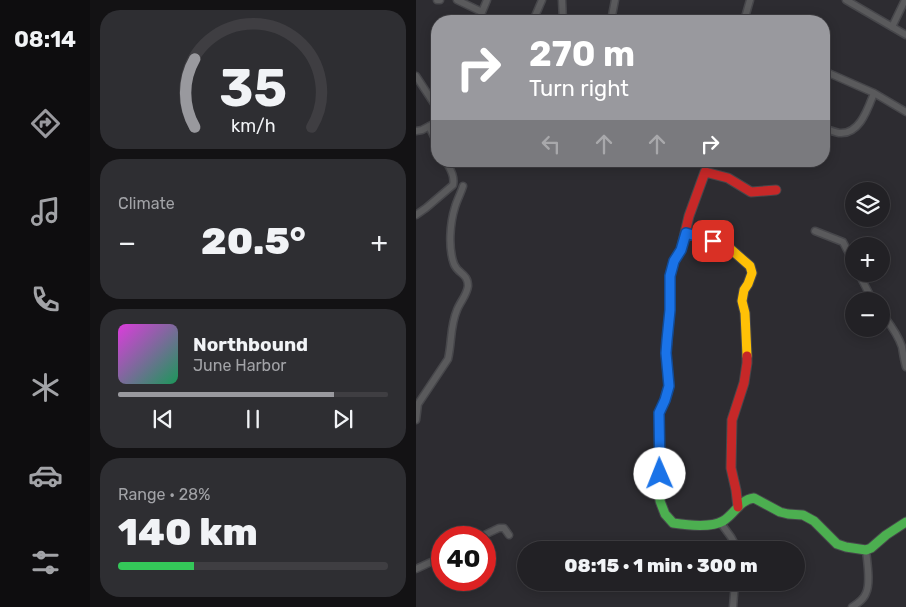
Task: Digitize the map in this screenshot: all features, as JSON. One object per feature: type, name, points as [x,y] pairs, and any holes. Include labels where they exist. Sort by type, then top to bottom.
[{"type":"street","points":[[457,0],[482,12]]},
{"type":"street","points":[[481,15],[487,0]]},
{"type":"street","points":[[536,15],[542,0]]},
{"type":"street","points":[[562,0],[563,15]]},
{"type":"street","points":[[612,15],[615,0]]},
{"type":"street","points":[[746,15],[750,0]]},
{"type":"street","points":[[846,0],[906,35]]},
{"type":"street","points":[[892,27],[905,0]]},
{"type":"street","points":[[830,75],[874,94],[906,112]]},
{"type":"street","points":[[416,76],[431,99]]},
{"type":"street","points":[[830,130],[841,133],[848,132],[858,125],[866,113],[874,94]]},
{"type":"street","points":[[416,132],[429,126],[431,130]]},
{"type":"street","points":[[416,215],[453,185],[454,180],[449,167]]},
{"type":"street","points":[[705,167],[689,216],[681,250],[674,261],[670,276],[670,310],[666,353],[669,386],[659,413],[660,501],[665,514],[673,523],[684,525],[720,522],[750,498],[754,498],[780,512],[803,515],[810,518],[839,545],[866,550],[906,522]]},
{"type":"street","points":[[705,172],[728,178],[751,192],[776,190]]},
{"type":"street","points":[[416,420],[418,404],[448,359],[451,326],[468,288],[465,275],[455,266],[451,244],[455,207],[464,186]]},
{"type":"street","points":[[815,231],[843,242],[845,246]]},
{"type":"street","points":[[686,233],[726,245],[750,266],[752,273],[744,290],[742,301],[745,313],[747,363],[744,382],[732,420],[731,468],[738,507]]},
{"type":"street","points":[[890,324],[902,348],[906,367]]},
{"type":"street","points":[[720,522],[733,541]]},
{"type":"street","points":[[496,530],[504,528],[510,535]]},
{"type":"street","points":[[852,607],[867,592],[866,550]]},
{"type":"street","points":[[416,569],[431,562]]},
{"type":"street","points":[[733,607],[734,591]]},
{"type":"traffic: fast","points":[[670,309],[666,353],[669,386],[659,413],[660,501],[665,514],[673,523],[712,525],[723,521],[745,501],[754,498],[780,512],[803,515],[814,521],[837,544],[866,550],[906,522]]},
{"type":"traffic: slow","points":[[686,233],[726,245],[750,266],[752,273],[744,290],[742,301],[745,313],[747,356]]},
{"type":"traffic: jam","points":[[670,309],[670,276],[674,261],[681,250],[689,216],[705,172],[728,178],[751,192],[776,190]]},
{"type":"traffic: jam","points":[[738,507],[731,468],[732,420],[744,383],[747,356]]},
{"type":"route","points":[[660,474],[659,413],[669,386],[666,353],[670,310],[670,276],[686,233],[713,241]]}]
